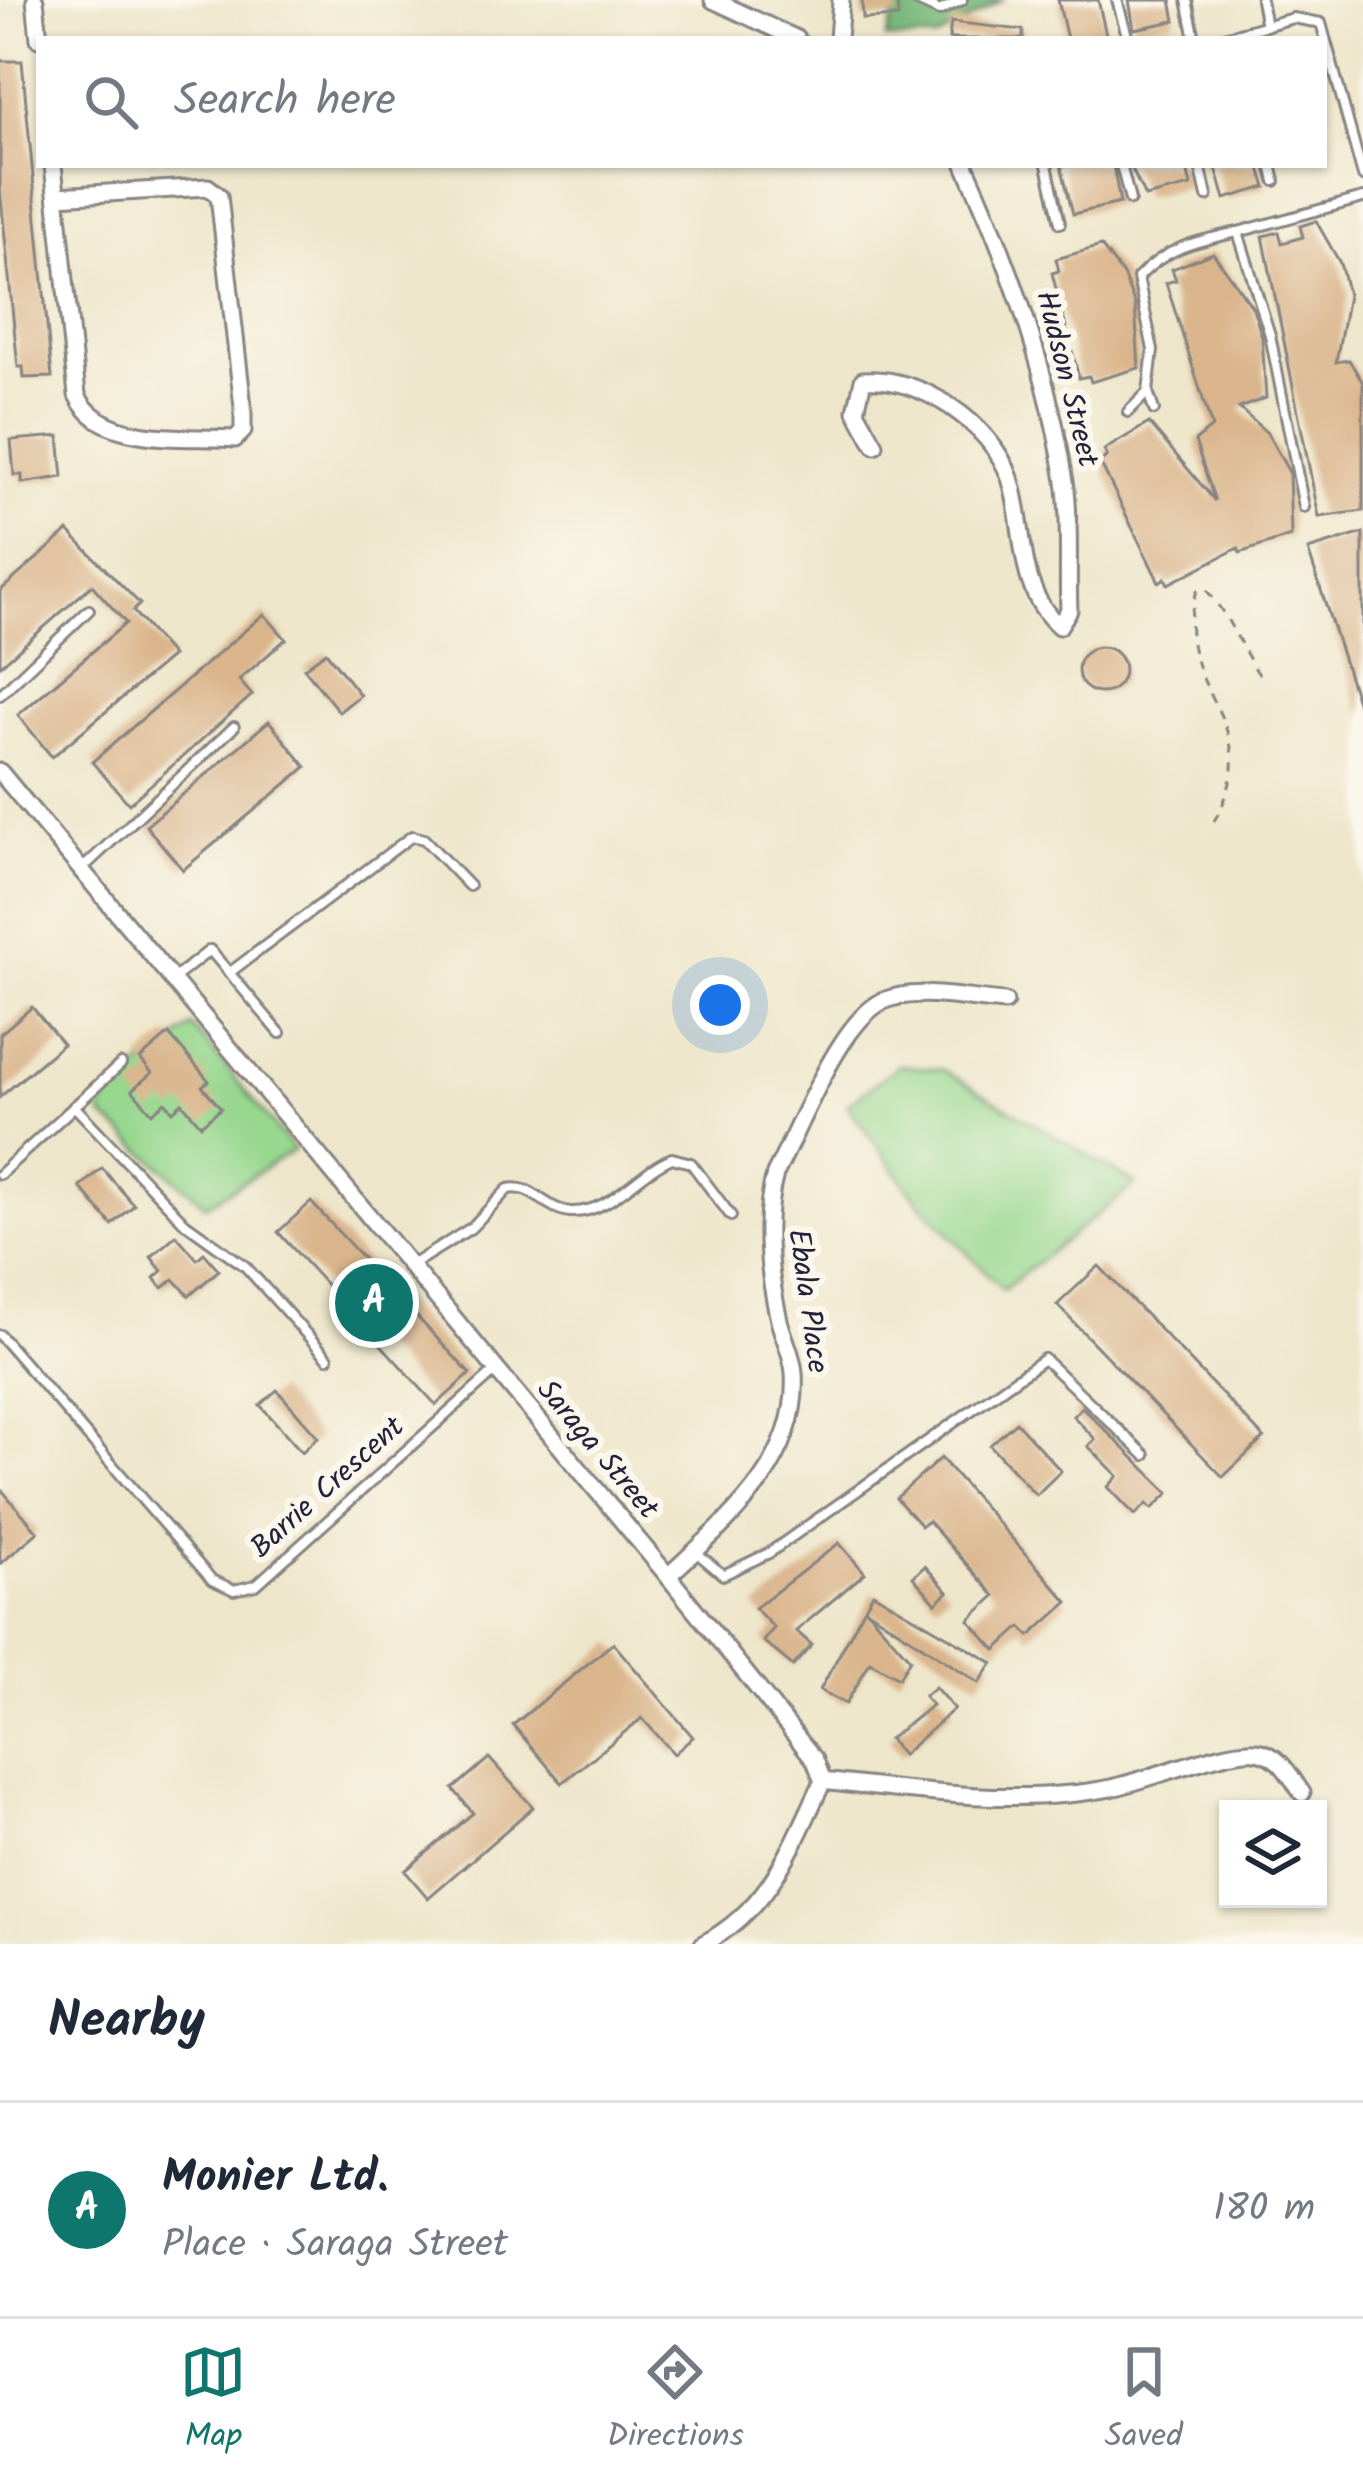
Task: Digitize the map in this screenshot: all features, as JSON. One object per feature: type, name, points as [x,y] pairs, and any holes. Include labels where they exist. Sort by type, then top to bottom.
[{"type":"street","points":[[35,0],[39,36]]},
{"type":"street","points":[[713,0],[791,36]]},
{"type":"street","points":[[835,3],[838,36]]},
{"type":"street","points":[[53,168],[77,395],[86,414],[118,430],[235,440],[243,431],[243,407],[220,196],[208,188],[57,196]]},
{"type":"street","name":"Hudson Street","points":[[875,445],[856,411],[863,380],[893,377],[942,401],[982,436],[1010,477],[1018,540],[1040,610],[1059,626],[1069,610],[1066,487],[1053,418],[1032,335],[966,168]]},
{"type":"street","name":"Saraga Street","points":[[0,772],[668,1576],[814,1760],[823,1780]]},
{"type":"street","name":"Ebala Place","points":[[668,1576],[747,1502],[777,1455],[791,1411],[795,1370],[769,1257],[768,1201],[775,1174],[854,1023],[885,1000],[920,995],[1005,1002]]},
{"type":"street","points":[[704,1944],[728,1931],[772,1888],[823,1780],[893,1790],[1042,1794],[1108,1788],[1255,1751],[1281,1763],[1302,1793]]},
{"type":"lane","points":[[915,0],[938,11],[962,0]]},
{"type":"lane","points":[[1117,0],[1127,36]]},
{"type":"lane","points":[[1187,0],[1194,36]]},
{"type":"lane","points":[[1261,0],[1266,26]]},
{"type":"lane","points":[[1237,36],[1306,16],[1321,23],[1325,36]]},
{"type":"lane","points":[[1327,45],[1363,176]]},
{"type":"lane","points":[[1048,168],[1060,224]]},
{"type":"lane","points":[[1122,168],[1130,200]]},
{"type":"lane","points":[[1202,168],[1208,196]]},
{"type":"lane","points":[[1271,168],[1275,181]]},
{"type":"lane","points":[[1154,410],[1148,392],[1153,350],[1138,278],[1156,259],[1185,244],[1363,198]]},
{"type":"lane","points":[[1238,232],[1270,335],[1304,507]]},
{"type":"lane","points":[[1127,412],[1148,392]]},
{"type":"lane","points":[[0,695],[89,610]]},
{"type":"lane","points":[[82,869],[234,727]]},
{"type":"lane","points":[[229,973],[412,836],[424,839],[469,886]]},
{"type":"lane","points":[[171,981],[210,950],[280,1033]]},
{"type":"lane","points":[[0,1174],[121,1064]]},
{"type":"lane","points":[[74,1106],[185,1223],[245,1266],[328,1358]]},
{"type":"lane","points":[[409,1267],[474,1226],[508,1189],[521,1187],[559,1210],[583,1211],[620,1194],[672,1158],[691,1163],[731,1216]]},
{"type":"lane","name":"Barrie Crescent","points":[[0,1334],[212,1580],[233,1590],[256,1585],[495,1371]]},
{"type":"lane","points":[[694,1551],[723,1575],[769,1553],[1044,1358],[1145,1455]]},
{"type":"path","points":[[1214,821],[1235,776],[1236,752],[1194,656],[1190,610],[1197,591],[1206,590],[1221,607],[1232,634],[1260,676]]},
{"type":"green space","points":[[898,0],[1002,0],[941,36],[887,36]]},
{"type":"green space","points":[[192,1026],[294,1150],[206,1205],[102,1116],[105,1094]]},
{"type":"green space","points":[[899,1065],[943,1070],[1136,1184],[1003,1290],[918,1201],[847,1105]]},
{"type":"building","points":[[862,0],[897,0],[898,17],[863,19]]},
{"type":"building","points":[[1058,0],[1098,0],[1106,36],[1066,36]]},
{"type":"building","points":[[1129,0],[1171,0],[1175,21],[1134,29]]},
{"type":"building","points":[[951,22],[1023,30],[1023,36],[949,36]]},
{"type":"building","points":[[0,61],[22,61],[52,377],[24,378],[23,367],[18,367],[0,188]]},
{"type":"building","points":[[1062,168],[1114,168],[1120,203],[1073,214]]},
{"type":"building","points":[[1131,168],[1187,168],[1191,186],[1145,197]]},
{"type":"building","points":[[1216,168],[1260,168],[1266,187],[1225,199]]},
{"type":"building","points":[[1316,221],[1340,263],[1348,295],[1336,362],[1349,360],[1363,383],[1363,511],[1319,517],[1263,236],[1279,232],[1282,243],[1303,237],[1300,226]]},
{"type":"building","points":[[1101,246],[1123,275],[1135,305],[1139,368],[1091,382],[1089,376],[1079,378],[1052,273],[1059,271],[1056,259]]},
{"type":"building","points":[[1213,253],[1253,308],[1262,337],[1266,398],[1239,408],[1267,433],[1289,472],[1291,536],[1240,553],[1238,548],[1168,584],[1165,578],[1159,582],[1100,462],[1107,456],[1104,450],[1149,423],[1215,501],[1195,441],[1212,427],[1166,283],[1176,280],[1172,269]]},
{"type":"building","points":[[59,436],[63,477],[22,483],[22,475],[14,475],[11,440]]},
{"type":"building","points":[[68,531],[140,604],[133,611],[172,656],[52,757],[18,715],[126,623],[92,585],[0,666],[0,591]]},
{"type":"building","points":[[1363,533],[1363,711],[1360,711],[1308,550]]},
{"type":"building","points":[[264,614],[286,639],[239,680],[252,695],[129,804],[92,762]]},
{"type":"building","points":[[1101,647],[1117,654],[1124,670],[1117,686],[1101,693],[1085,686],[1078,670],[1085,654]]},
{"type":"building","points":[[326,652],[360,695],[339,712],[304,668]]},
{"type":"building","points":[[269,721],[306,767],[183,870],[146,826]]},
{"type":"building","points":[[32,1007],[63,1044],[0,1097],[0,1034]]},
{"type":"building","points":[[169,1034],[209,1081],[202,1086],[221,1108],[201,1125],[182,1103],[173,1111],[165,1102],[152,1113],[132,1090],[152,1073],[140,1059]]},
{"type":"building","points":[[102,1168],[134,1205],[112,1225],[80,1187]]},
{"type":"building","points":[[311,1202],[470,1374],[436,1405],[278,1232]]},
{"type":"building","points":[[176,1235],[197,1259],[204,1253],[219,1270],[189,1296],[174,1279],[163,1288],[154,1278],[162,1271],[151,1257]]},
{"type":"building","points":[[1099,1266],[1264,1438],[1223,1477],[1057,1305]]},
{"type":"building","points":[[277,1390],[318,1437],[302,1452],[260,1405]]},
{"type":"building","points":[[1082,1407],[1169,1493],[1152,1509],[1147,1504],[1135,1515],[1108,1487],[1118,1476],[1088,1446],[1095,1439],[1073,1416]]},
{"type":"building","points":[[1016,1422],[1061,1471],[1036,1495],[990,1445]]},
{"type":"building","points":[[941,1458],[1068,1602],[1030,1636],[1021,1627],[996,1650],[969,1620],[995,1596],[928,1521],[921,1526],[896,1498]]},
{"type":"building","points":[[0,1488],[38,1532],[0,1564]]},
{"type":"building","points":[[839,1543],[865,1573],[796,1631],[812,1645],[793,1666],[763,1641],[774,1628],[755,1608]]},
{"type":"building","points":[[925,1566],[948,1592],[936,1603],[913,1577]]},
{"type":"building","points":[[873,1593],[993,1663],[979,1683],[866,1609],[910,1659],[899,1678],[870,1662],[846,1704],[820,1690]]},
{"type":"building","points":[[613,1643],[693,1737],[674,1754],[642,1718],[562,1783],[513,1725]]},
{"type":"building","points":[[935,1687],[954,1709],[902,1755],[889,1739],[932,1705],[924,1696]]},
{"type":"building","points":[[489,1758],[533,1807],[428,1898],[405,1871],[473,1813],[453,1789]]},
{"type":"place","name":"Monier Ltd.","points":[[374,1303]]}]
